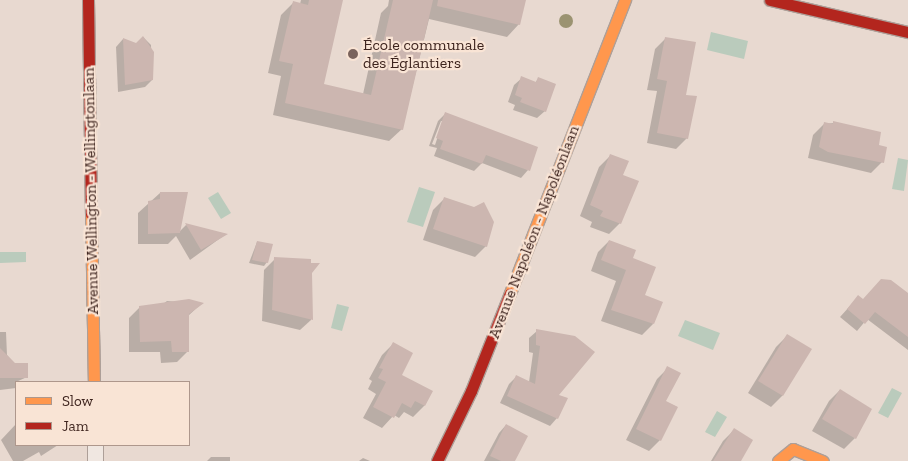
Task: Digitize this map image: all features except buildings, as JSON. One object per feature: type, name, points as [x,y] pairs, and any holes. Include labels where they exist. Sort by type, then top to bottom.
[{"type":"street","name":"Avenue Wellington - Wellingtonlaan","points":[[88,0],[94,381]]},
{"type":"street","name":"Avenue Napoléon - Napoléonlaan","points":[[437,461],[471,391],[625,0]]},
{"type":"street","points":[[770,0],[908,32]]},
{"type":"street","points":[[95,446],[95,461]]},
{"type":"street","points":[[778,461],[793,449],[823,461]]},
{"type":"shaded area","points":[[711,32],[748,41],[744,59],[707,50]]},
{"type":"shaded area","points":[[898,158],[908,160],[904,191],[892,189]]},
{"type":"shaded area","points":[[419,187],[435,192],[423,227],[407,222]]},
{"type":"shaded area","points":[[218,192],[231,213],[221,219],[208,198]]},
{"type":"shaded area","points":[[0,252],[26,252],[26,262],[0,263]]},
{"type":"shaded area","points":[[337,304],[349,307],[342,331],[331,328]]},
{"type":"shaded area","points":[[685,320],[720,333],[713,350],[678,336]]},
{"type":"shaded area","points":[[892,388],[902,393],[888,418],[878,413]]},
{"type":"shaded area","points":[[717,411],[727,417],[715,437],[705,432]]},
{"type":"traffic: slow","points":[[510,293],[625,0]]},
{"type":"traffic: slow","points":[[91,214],[94,381]]},
{"type":"traffic: slow","points":[[778,461],[793,449],[823,461]]},
{"type":"traffic: jam","points":[[88,0],[91,214]]},
{"type":"traffic: jam","points":[[770,0],[908,32]]},
{"type":"traffic: jam","points":[[437,461],[471,391],[510,293]]},
{"type":"place","name":"École communale des Églantiers","points":[[353,54]]}]
